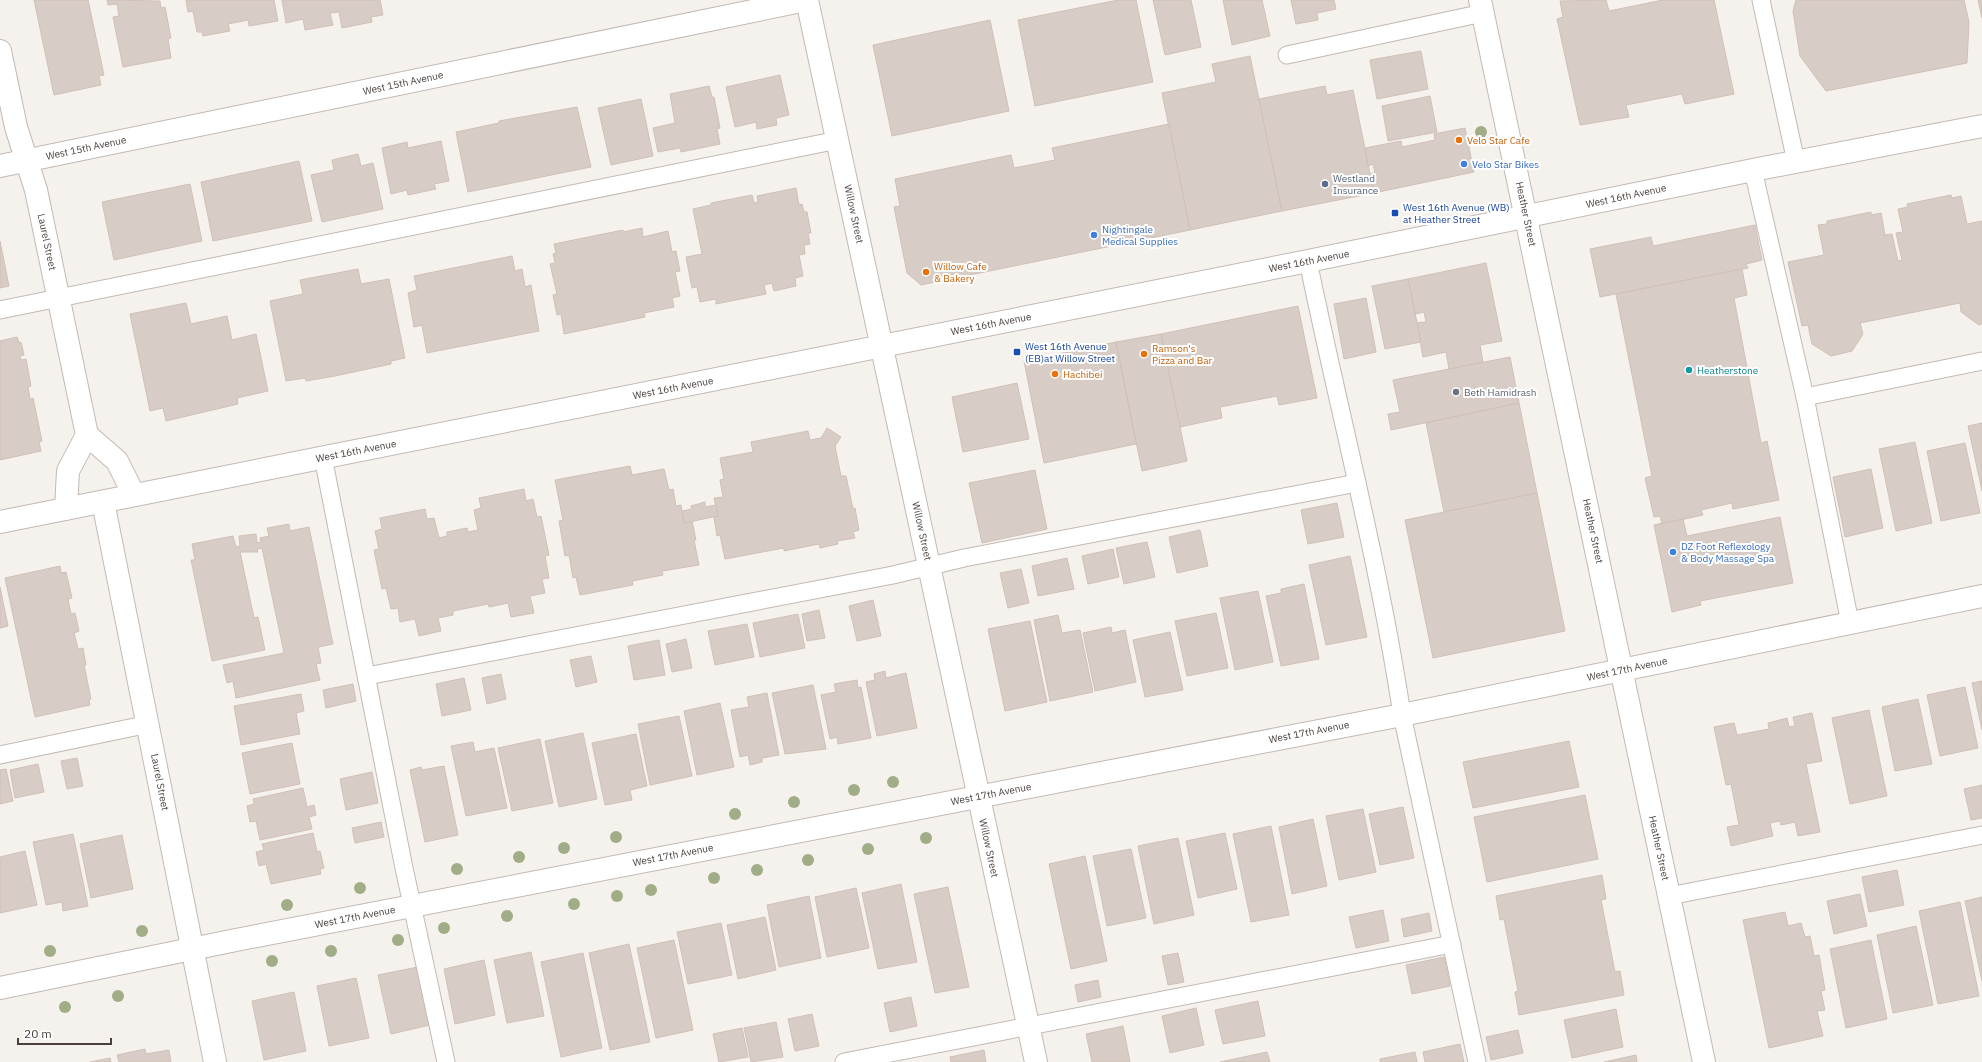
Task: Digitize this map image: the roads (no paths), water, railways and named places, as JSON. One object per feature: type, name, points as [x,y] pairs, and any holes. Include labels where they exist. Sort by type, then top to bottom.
[{"type":"street","name":"Willow Street","points":[[807,0],[883,346],[1036,1062]]},
{"type":"street","name":"West 15th Avenue","points":[[0,166],[807,0]]},
{"type":"street","name":"Heather Street","points":[[1482,6],[1704,1062]]},
{"type":"street","name":"Laurel Street","points":[[0,51],[16,127],[36,190],[87,436]]},
{"type":"street","name":"West 16th Avenue","points":[[0,522],[1308,261],[1753,170],[1982,126]]},
{"type":"street","points":[[66,509],[68,471],[87,436],[117,461],[134,495]]},
{"type":"street","name":"Laurel Street","points":[[103,502],[149,724],[215,1062]]},
{"type":"street","name":"West 17th Avenue","points":[[0,988],[192,949],[1402,715],[1982,596]]},
{"type":"lane","points":[[1761,0],[1796,162]]},
{"type":"lane","points":[[1287,55],[1482,6]]},
{"type":"lane","points":[[0,310],[838,140]]},
{"type":"lane","points":[[1753,170],[1805,397],[1850,623]]},
{"type":"lane","points":[[1308,261],[1357,483],[1396,676],[1402,715],[1477,1062]]},
{"type":"lane","points":[[1805,397],[1982,361]]},
{"type":"lane","points":[[323,457],[366,676],[446,1062]]},
{"type":"lane","points":[[366,676],[893,575],[929,566],[1357,483]]},
{"type":"lane","points":[[0,755],[149,724]]},
{"type":"lane","points":[[1669,896],[1982,835]]},
{"type":"lane","points":[[844,1062],[1452,944]]},
{"type":"place","name":"Velo Star Cafe","points":[[1459,140]]},
{"type":"place","name":"Velo Star Bikes","points":[[1464,164]]},
{"type":"place","name":"Westland Insurance","points":[[1325,184]]},
{"type":"place","name":"West 16th Avenue (WB) at Heather Street","points":[[1395,213]]},
{"type":"place","name":"Nightingale Medical Supplies","points":[[1094,235]]},
{"type":"place","name":"Willow Cafe & Bakery","points":[[926,272]]},
{"type":"place","name":"West 16th Avenue (EB)at Willow Street","points":[[1017,352]]},
{"type":"place","name":"Ramson's Pizza and Bar","points":[[1144,354]]},
{"type":"place","name":"Heatherstone","points":[[1689,370]]},
{"type":"place","name":"Hachibei","points":[[1055,374]]},
{"type":"place","name":"Beth Hamidrash","points":[[1456,392]]},
{"type":"place","name":"DZ Foot Reflexology & Body Massage Spa","points":[[1673,552]]}]
